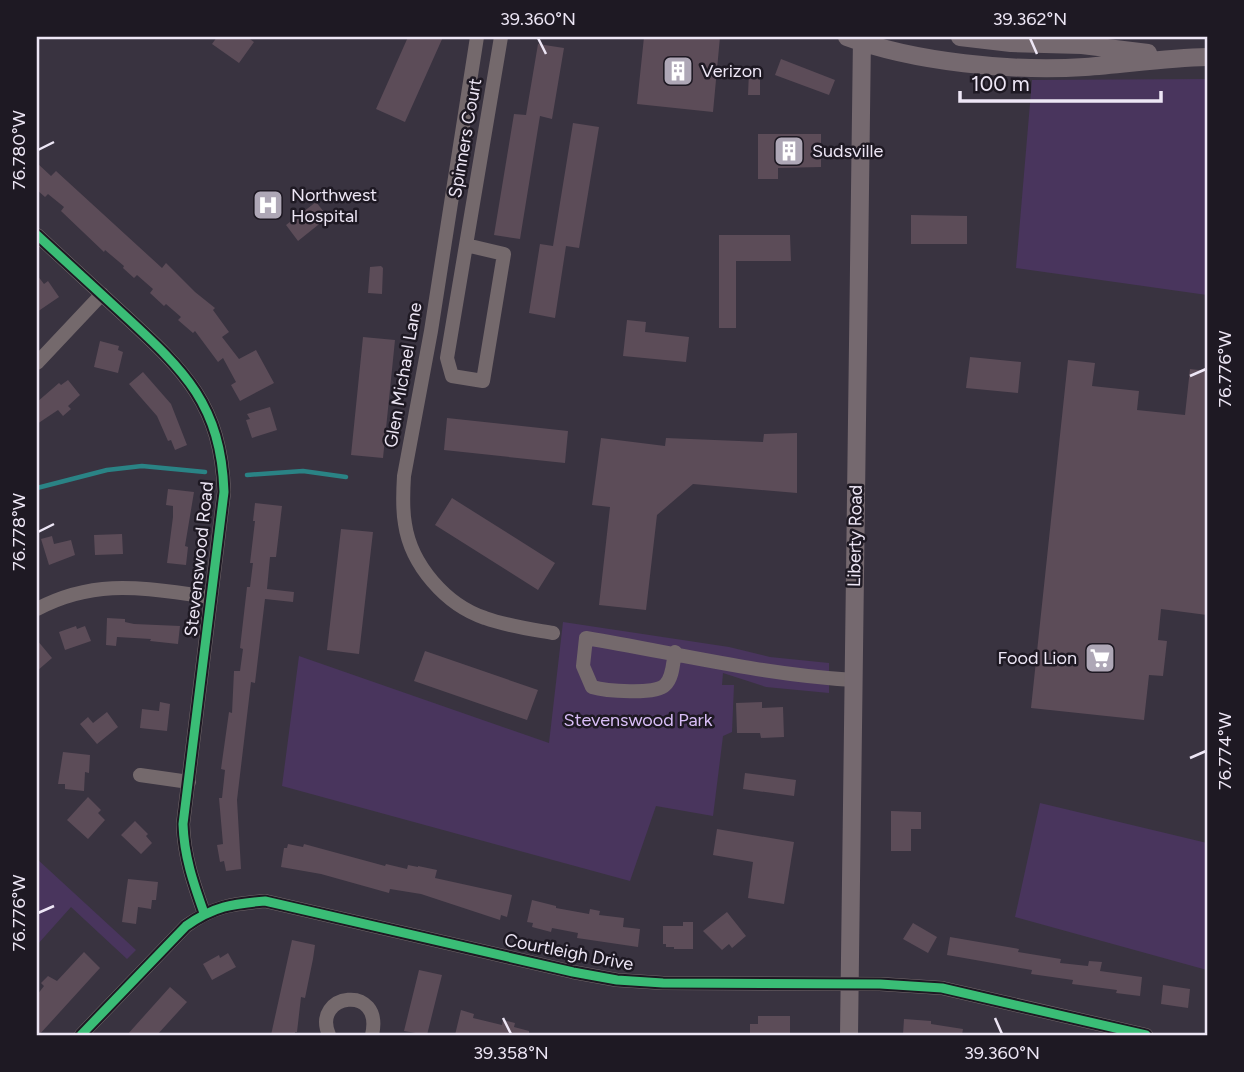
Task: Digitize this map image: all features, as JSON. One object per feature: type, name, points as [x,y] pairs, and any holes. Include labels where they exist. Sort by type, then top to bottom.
[{"type":"main road","points":[[960,37],[1011,43],[1082,45],[1180,58]]},
{"type":"main road","points":[[857,39],[919,56],[1009,66],[1083,67],[1207,57]]},
{"type":"main road","name":"Liberty Road","points":[[849,1035],[854,680],[857,39]]},
{"type":"street","name":"Glen Michael Lane","points":[[477,37],[431,331],[404,476],[402,498],[405,526],[419,561],[431,580],[446,596],[482,618],[553,633]]},
{"type":"street","name":"Spinners Court","points":[[466,245],[504,254],[483,381],[452,376],[447,358],[466,245],[502,37]]},
{"type":"street","name":"Stevenswood Road","points":[[37,235],[170,357],[186,375],[208,413],[217,436],[223,463],[224,492],[183,824],[184,850],[204,913]]},
{"type":"street","points":[[37,363],[102,294]]},
{"type":"street","points":[[37,609],[55,599],[79,591],[103,588],[129,587],[211,597]]},
{"type":"street","points":[[675,652],[670,679],[665,686],[656,690],[601,690],[592,687],[583,666],[586,638],[675,652],[811,678],[854,680]]},
{"type":"street","points":[[140,775],[189,782]]},
{"type":"street","name":"Courtleigh Drive","points":[[82,1035],[164,947],[204,913],[238,904],[265,901],[617,980],[942,988],[1146,1035]]},
{"type":"street","points":[[329,1035],[326,1028],[329,1011],[334,1005],[348,999],[360,1001],[370,1009],[374,1024],[372,1035]]},
{"type":"green space","points":[[1207,79],[1207,295],[1016,268],[1032,80]]},
{"type":"green space","name":"Stevenswood Park","points":[[563,622],[729,647],[770,657],[829,663],[829,693],[766,687],[723,673],[722,685],[734,685],[732,732],[723,736],[713,816],[656,806],[630,881],[282,786],[299,656],[549,743]]},
{"type":"green space","points":[[1040,803],[1207,843],[1207,970],[1015,917]]},
{"type":"green space","points":[[37,859],[136,950],[127,959],[71,907],[37,945]]},
{"type":"building","points":[[217,37],[247,37],[254,42],[239,63],[212,44]]},
{"type":"building","points":[[408,37],[443,37],[405,122],[376,109]]},
{"type":"building","name":"Verizon","points":[[644,37],[720,37],[713,112],[637,104]]},
{"type":"building","points":[[538,44],[564,48],[552,119],[540,116],[520,239],[494,235],[514,114],[526,115]]},
{"type":"building","points":[[781,59],[835,80],[829,95],[775,75]]},
{"type":"building","points":[[749,72],[760,72],[760,95],[748,95]]},
{"type":"building","points":[[573,123],[599,127],[579,248],[566,246],[555,318],[529,313],[540,244],[553,246]]},
{"type":"building","name":"Sudsville","points":[[758,134],[821,134],[821,167],[778,168],[778,179],[758,179]]},
{"type":"building","points":[[37,163],[51,176],[56,171],[162,268],[166,263],[215,308],[213,310],[229,332],[222,337],[239,359],[256,350],[274,383],[240,401],[231,385],[236,382],[223,358],[218,362],[195,331],[193,333],[178,320],[181,317],[150,293],[153,289],[137,275],[134,278],[124,266],[105,250],[104,252],[61,211],[64,207],[48,194],[45,197],[37,190]]},
{"type":"building","points":[[316,202],[328,217],[298,241],[286,225]]},
{"type":"building","points":[[911,215],[967,216],[967,244],[911,244]]},
{"type":"building","points":[[719,235],[790,235],[791,261],[736,261],[736,328],[719,328]]},
{"type":"building","points":[[381,266],[382,294],[368,293],[370,267]]},
{"type":"building","points":[[37,275],[44,284],[48,281],[59,297],[37,312]]},
{"type":"building","points":[[627,320],[646,322],[645,332],[689,337],[686,362],[623,356]]},
{"type":"building","points":[[363,337],[395,340],[383,458],[351,455]]},
{"type":"building","points":[[100,341],[119,346],[118,350],[123,352],[118,373],[94,367]]},
{"type":"building","points":[[970,357],[1021,362],[1018,393],[966,388]]},
{"type":"building","points":[[1068,360],[1095,363],[1092,386],[1139,391],[1137,410],[1185,415],[1190,369],[1207,371],[1207,615],[1161,609],[1158,640],[1167,641],[1163,676],[1149,675],[1144,720],[1031,708]]},
{"type":"building","points":[[143,372],[171,404],[187,445],[175,450],[157,416],[129,384]]},
{"type":"building","points":[[68,380],[80,395],[68,406],[71,409],[63,416],[58,410],[37,424],[37,402],[59,383],[61,385]]},
{"type":"building","points":[[270,407],[277,430],[252,438],[246,420],[250,419],[247,414]]},
{"type":"building","points":[[447,418],[568,431],[565,463],[444,450]]},
{"type":"building","points":[[797,433],[797,493],[693,484],[657,515],[646,610],[599,605],[610,507],[592,505],[601,438],[665,446],[666,438],[763,442],[764,434]]},
{"type":"building","points":[[168,489],[194,492],[185,546],[188,547],[186,565],[167,563],[173,517],[173,506],[166,505]]},
{"type":"building","points":[[452,498],[555,563],[538,590],[435,525]]},
{"type":"building","points":[[255,503],[282,506],[276,557],[270,557],[267,589],[294,592],[293,602],[265,599],[255,683],[251,682],[237,800],[241,869],[226,871],[224,861],[220,862],[217,845],[223,844],[219,798],[222,798],[225,770],[221,769],[229,712],[232,713],[234,671],[240,671],[243,649],[240,648],[247,587],[250,587],[253,563],[250,563]]},
{"type":"building","points":[[341,529],[373,532],[359,654],[327,650]]},
{"type":"building","points":[[122,534],[123,554],[95,555],[94,535]]},
{"type":"building","points":[[52,536],[54,544],[71,540],[75,555],[49,565],[41,539]]},
{"type":"building","points":[[107,618],[125,619],[125,622],[134,624],[180,626],[178,644],[117,637],[116,646],[106,645]]},
{"type":"building","points":[[76,626],[77,629],[85,626],[91,641],[65,650],[59,632]]},
{"type":"building","points":[[37,640],[52,658],[37,671]]},
{"type":"building","points":[[425,651],[538,690],[527,720],[414,681]]},
{"type":"building","points":[[160,702],[170,704],[167,731],[140,728],[142,709],[159,711]]},
{"type":"building","points":[[762,702],[762,708],[783,707],[784,737],[761,738],[760,733],[737,733],[736,703]]},
{"type":"building","points":[[107,712],[118,727],[97,744],[80,724],[88,717],[93,723]]},
{"type":"building","points":[[63,752],[90,755],[89,773],[85,772],[84,791],[65,789],[65,784],[58,784]]},
{"type":"building","points":[[745,773],[796,780],[794,796],[743,789]]},
{"type":"building","points":[[88,797],[101,810],[98,813],[105,820],[88,839],[67,820]]},
{"type":"building","points":[[891,811],[921,812],[921,829],[911,829],[911,851],[891,851]]},
{"type":"building","points":[[135,821],[148,834],[146,836],[152,843],[141,854],[121,835]]},
{"type":"building","points":[[717,829],[794,842],[784,904],[748,898],[753,862],[713,855]]},
{"type":"building","points":[[288,844],[303,847],[304,844],[385,866],[386,864],[407,869],[408,865],[437,870],[435,878],[512,895],[507,917],[501,915],[500,920],[421,894],[390,889],[389,893],[321,874],[281,867],[284,848],[287,848]]},
{"type":"building","points":[[128,879],[158,882],[156,900],[152,900],[151,909],[138,907],[136,924],[122,922]]},
{"type":"building","points":[[532,900],[556,908],[589,914],[590,909],[600,911],[599,915],[624,918],[623,927],[640,929],[638,947],[577,938],[578,933],[552,928],[551,932],[532,927],[533,923],[527,922]]},
{"type":"building","points":[[727,912],[746,936],[732,948],[729,944],[722,950],[703,931]]},
{"type":"building","points":[[683,922],[693,922],[693,949],[666,947],[666,944],[663,944],[663,926],[683,926]]},
{"type":"building","points":[[913,923],[937,937],[928,953],[903,939]]},
{"type":"building","points":[[950,937],[1019,949],[1018,952],[1061,959],[1060,963],[1088,966],[1089,961],[1102,962],[1100,971],[1142,977],[1140,996],[1072,984],[1073,980],[1031,974],[1032,970],[947,955]]},
{"type":"building","points":[[292,940],[315,945],[305,998],[301,997],[295,1035],[271,1035]]},
{"type":"building","points":[[84,952],[100,968],[37,1035],[37,995],[44,986],[41,983],[48,976],[57,981]]},
{"type":"building","points":[[228,953],[236,967],[212,980],[203,964]]},
{"type":"building","points":[[419,970],[442,975],[427,1035],[404,1031]]},
{"type":"building","points":[[1163,985],[1190,989],[1188,1008],[1161,1004]]},
{"type":"building","points":[[170,987],[187,1002],[157,1035],[127,1035]]},
{"type":"building","points":[[461,1010],[474,1014],[473,1018],[502,1025],[503,1020],[515,1023],[514,1027],[529,1031],[529,1035],[455,1035]]},
{"type":"building","points":[[758,1016],[790,1016],[790,1035],[750,1035],[750,1024],[758,1024]]},
{"type":"building","points":[[904,1019],[931,1021],[931,1024],[963,1029],[962,1035],[903,1035]]},
{"type":"waterway","points":[[37,488],[107,470],[142,466],[205,472]]},
{"type":"waterway","points":[[247,475],[303,471],[346,477]]},
{"type":"cycle path","points":[[37,235],[146,335],[182,373],[196,392],[216,436],[224,492],[183,824],[187,858],[204,913]]},
{"type":"cycle path","points":[[81,1035],[186,926],[224,907],[265,901],[617,980],[663,983],[880,984],[942,988],[1146,1035]]},
{"type":"place","name":"Verizon","points":[[678,71]]},
{"type":"place","name":"Sudsville","points":[[789,151]]},
{"type":"place","name":"Northwest Hospital","points":[[268,205]]},
{"type":"place","name":"Food Lion","points":[[1100,658]]}]
